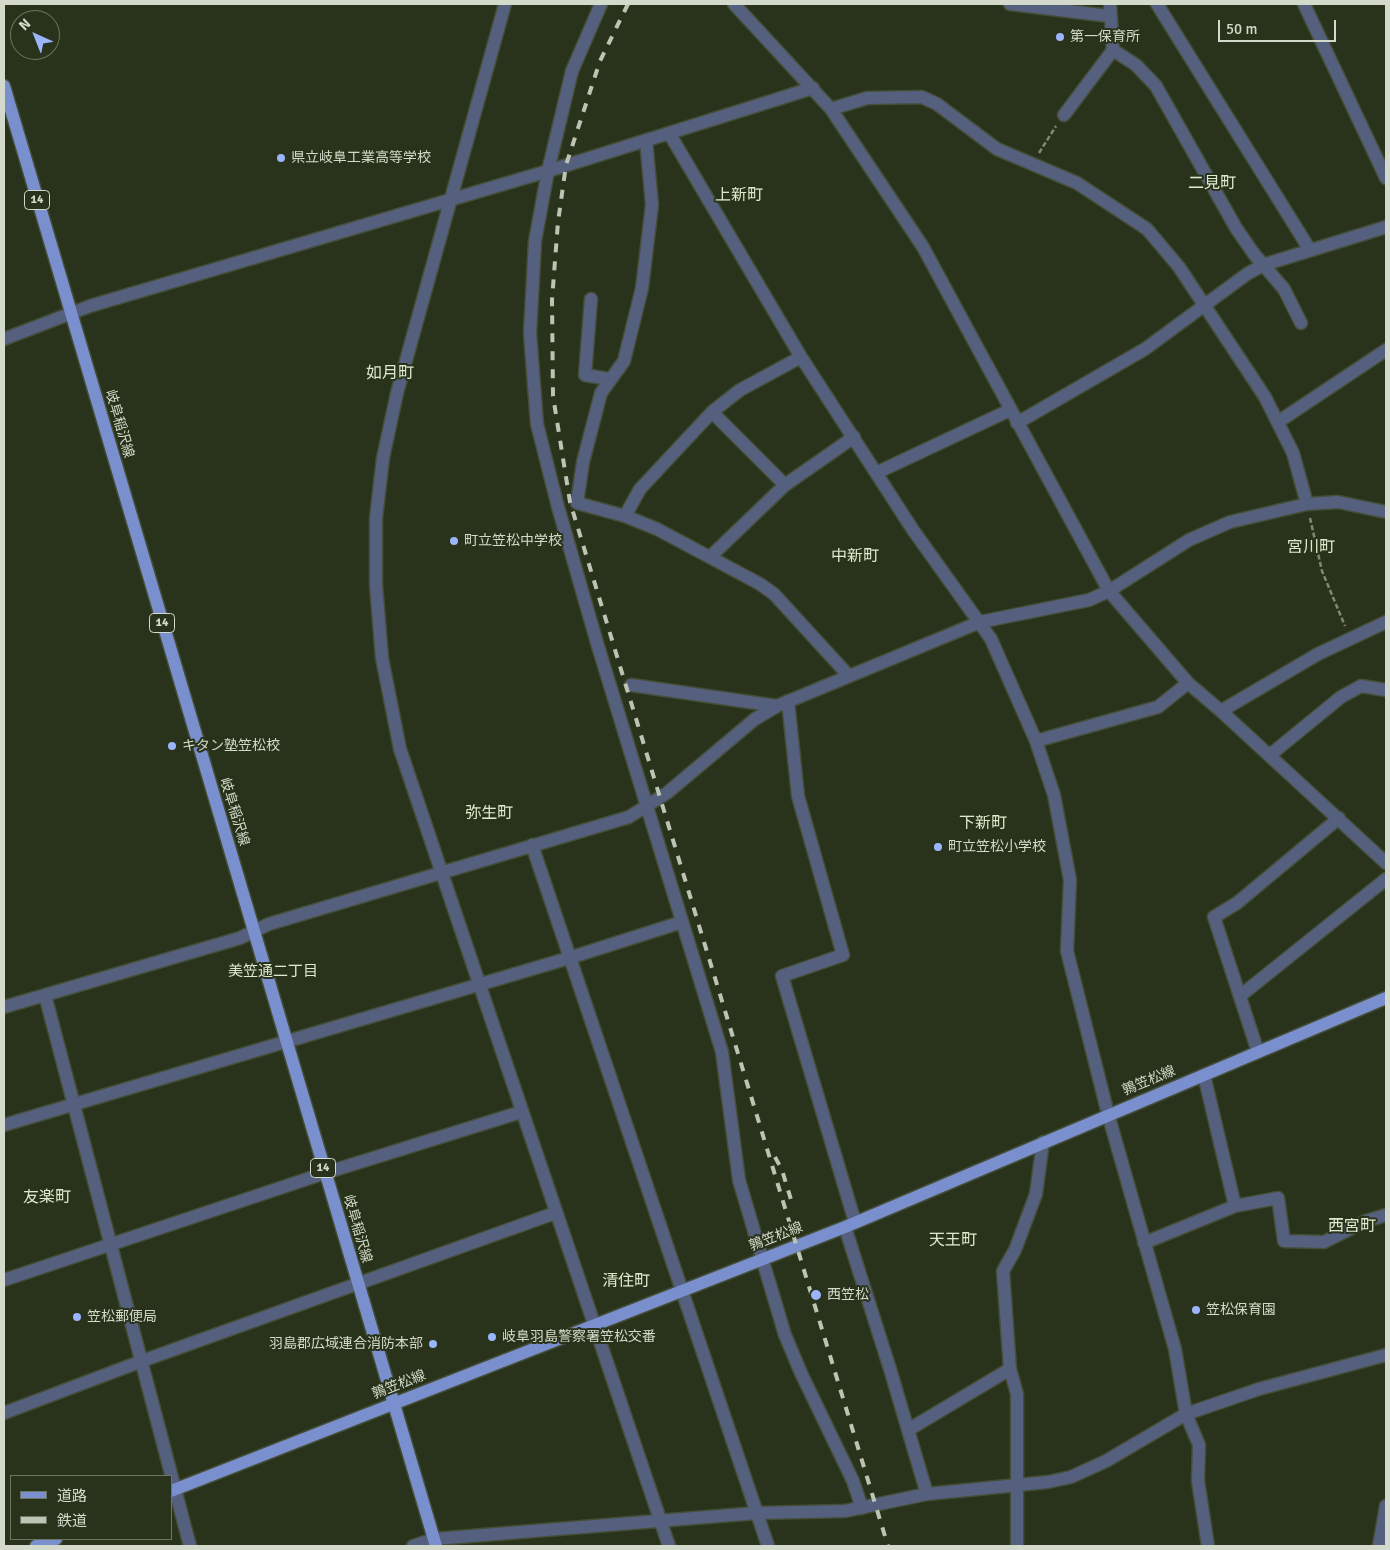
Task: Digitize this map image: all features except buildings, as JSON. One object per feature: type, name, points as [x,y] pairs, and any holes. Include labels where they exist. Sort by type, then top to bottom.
[{"type":"main road","name":"岐阜稲沢線","points":[[4,86],[435,1542]]},
{"type":"main road","name":"鶉笠松線","points":[[174,1490],[850,1224],[1386,998]]},
{"type":"main road","points":[[36,1546],[53,1540]]},
{"type":"street","points":[[505,4],[397,393],[384,458],[376,518],[376,585],[382,658],[400,749],[440,873],[669,1546]]},
{"type":"street","points":[[601,4],[572,71],[548,170],[535,241],[530,333],[537,424],[558,506],[722,1052],[739,1180],[785,1335],[801,1373],[853,1481],[862,1508]]},
{"type":"street","points":[[734,4],[831,109],[923,247],[1109,591],[1188,683],[1270,755],[1386,863]]},
{"type":"street","points":[[1010,4],[1109,10],[1113,50],[1064,115]]},
{"type":"street","points":[[1157,4],[1310,250]]},
{"type":"street","points":[[1304,4],[1386,178]]},
{"type":"street","points":[[1113,50],[1136,65],[1156,86],[1236,228],[1263,265],[1284,289],[1301,323]]},
{"type":"street","points":[[4,339],[90,306],[450,200],[813,88]]},
{"type":"street","points":[[831,109],[867,98],[922,97],[937,104],[997,149],[1077,183],[1147,229],[1179,267],[1265,397],[1293,453],[1307,504]]},
{"type":"street","points":[[669,133],[801,357],[913,530],[991,639],[1036,741],[1054,795],[1070,880],[1067,951],[1108,1114],[1175,1349],[1186,1414],[1199,1445],[1198,1481],[1208,1546]]},
{"type":"street","points":[[646,140],[652,205],[642,288],[624,361],[609,379],[601,393],[583,462],[577,503],[625,516],[657,529],[760,584],[774,594],[849,676]]},
{"type":"street","points":[[1017,423],[1145,349],[1247,274],[1263,265],[1386,227]]},
{"type":"street","points":[[591,298],[586,375],[609,379]]},
{"type":"street","points":[[1278,422],[1386,350]]},
{"type":"street","points":[[625,516],[640,489],[712,412],[740,390],[801,357]]},
{"type":"street","points":[[876,473],[1010,410]]},
{"type":"street","points":[[712,412],[785,485]]},
{"type":"street","points":[[710,557],[785,485],[854,437]]},
{"type":"street","points":[[4,1007],[240,938],[269,924],[629,817],[647,807],[755,719],[782,704],[980,622],[1090,600],[1109,591],[1197,536],[1230,522],[1307,504],[1338,502],[1386,512]]},
{"type":"street","points":[[1221,711],[1318,654],[1386,622]]},
{"type":"street","points":[[1036,741],[1158,707],[1188,683]]},
{"type":"street","points":[[631,685],[782,704]]},
{"type":"street","points":[[1270,755],[1341,697],[1361,686],[1386,690]]},
{"type":"street","points":[[782,704],[798,796],[844,955],[782,976],[927,1494]]},
{"type":"street","points":[[1258,1052],[1214,917],[1237,903],[1339,818]]},
{"type":"street","points":[[532,845],[680,1290],[768,1546]]},
{"type":"street","points":[[1240,996],[1386,879]]},
{"type":"street","points":[[4,1125],[286,1040],[569,958],[682,922]]},
{"type":"street","points":[[45,995],[170,1475]]},
{"type":"street","points":[[1204,1075],[1235,1206]]},
{"type":"street","points":[[4,1280],[325,1173],[521,1112]]},
{"type":"street","points":[[1017,1546],[1017,1394],[1010,1369],[1003,1271],[1014,1250],[1036,1194],[1043,1142]]},
{"type":"street","points":[[1144,1243],[1235,1206],[1278,1198],[1284,1242],[1324,1242],[1366,1222],[1386,1215]]},
{"type":"street","points":[[4,1413],[142,1361],[555,1213]]},
{"type":"street","points":[[413,1546],[435,1542],[756,1513],[845,1511],[927,1494],[1071,1477],[1106,1461],[1186,1414],[1259,1389],[1386,1355]]},
{"type":"street","points":[[908,1430],[1010,1369]]},
{"type":"street","points":[[174,1490],[190,1546]]},
{"type":"street","points":[[1379,1546],[1386,1506]]},
{"type":"path","points":[[1032,164],[1064,115]]},
{"type":"path","points":[[1307,504],[1322,571],[1350,639]]},
{"type":"railway","points":[[628,4],[600,61],[566,165],[558,222],[552,300],[553,396],[570,502],[888,1546]]},
{"type":"railway","points":[[775,1157],[782,1170],[792,1203]]},
{"type":"place","name":"第一保育所","points":[[1060,37]]},
{"type":"place","name":"県立岐阜工業高等学校","points":[[281,158]]},
{"type":"place","name":"町立笠松中学校","points":[[454,541]]},
{"type":"place","name":"キタン塾笠松校","points":[[172,746]]},
{"type":"place","name":"町立笠松小学校","points":[[938,847]]},
{"type":"place","name":"西笠松","points":[[816,1295]]},
{"type":"place","name":"笠松保育園","points":[[1196,1310]]},
{"type":"place","name":"笠松郵便局","points":[[77,1317]]},
{"type":"place","name":"岐阜羽島警察署笠松交番","points":[[492,1337]]},
{"type":"place","name":"羽島郡広域連合消防本部","points":[[433,1344]]},
{"type":"district","name":"二見町","points":[[1212,184]]},
{"type":"district","name":"上新町","points":[[739,196]]},
{"type":"district","name":"如月町","points":[[390,374]]},
{"type":"district","name":"宮川町","points":[[1311,548]]},
{"type":"district","name":"中新町","points":[[855,557]]},
{"type":"district","name":"弥生町","points":[[489,814]]},
{"type":"district","name":"下新町","points":[[983,824]]},
{"type":"district","name":"美笠通二丁目","points":[[273,972]]},
{"type":"district","name":"友楽町","points":[[47,1198]]},
{"type":"district","name":"西宮町","points":[[1352,1227]]},
{"type":"district","name":"天王町","points":[[953,1241]]},
{"type":"district","name":"清住町","points":[[626,1282]]}]
